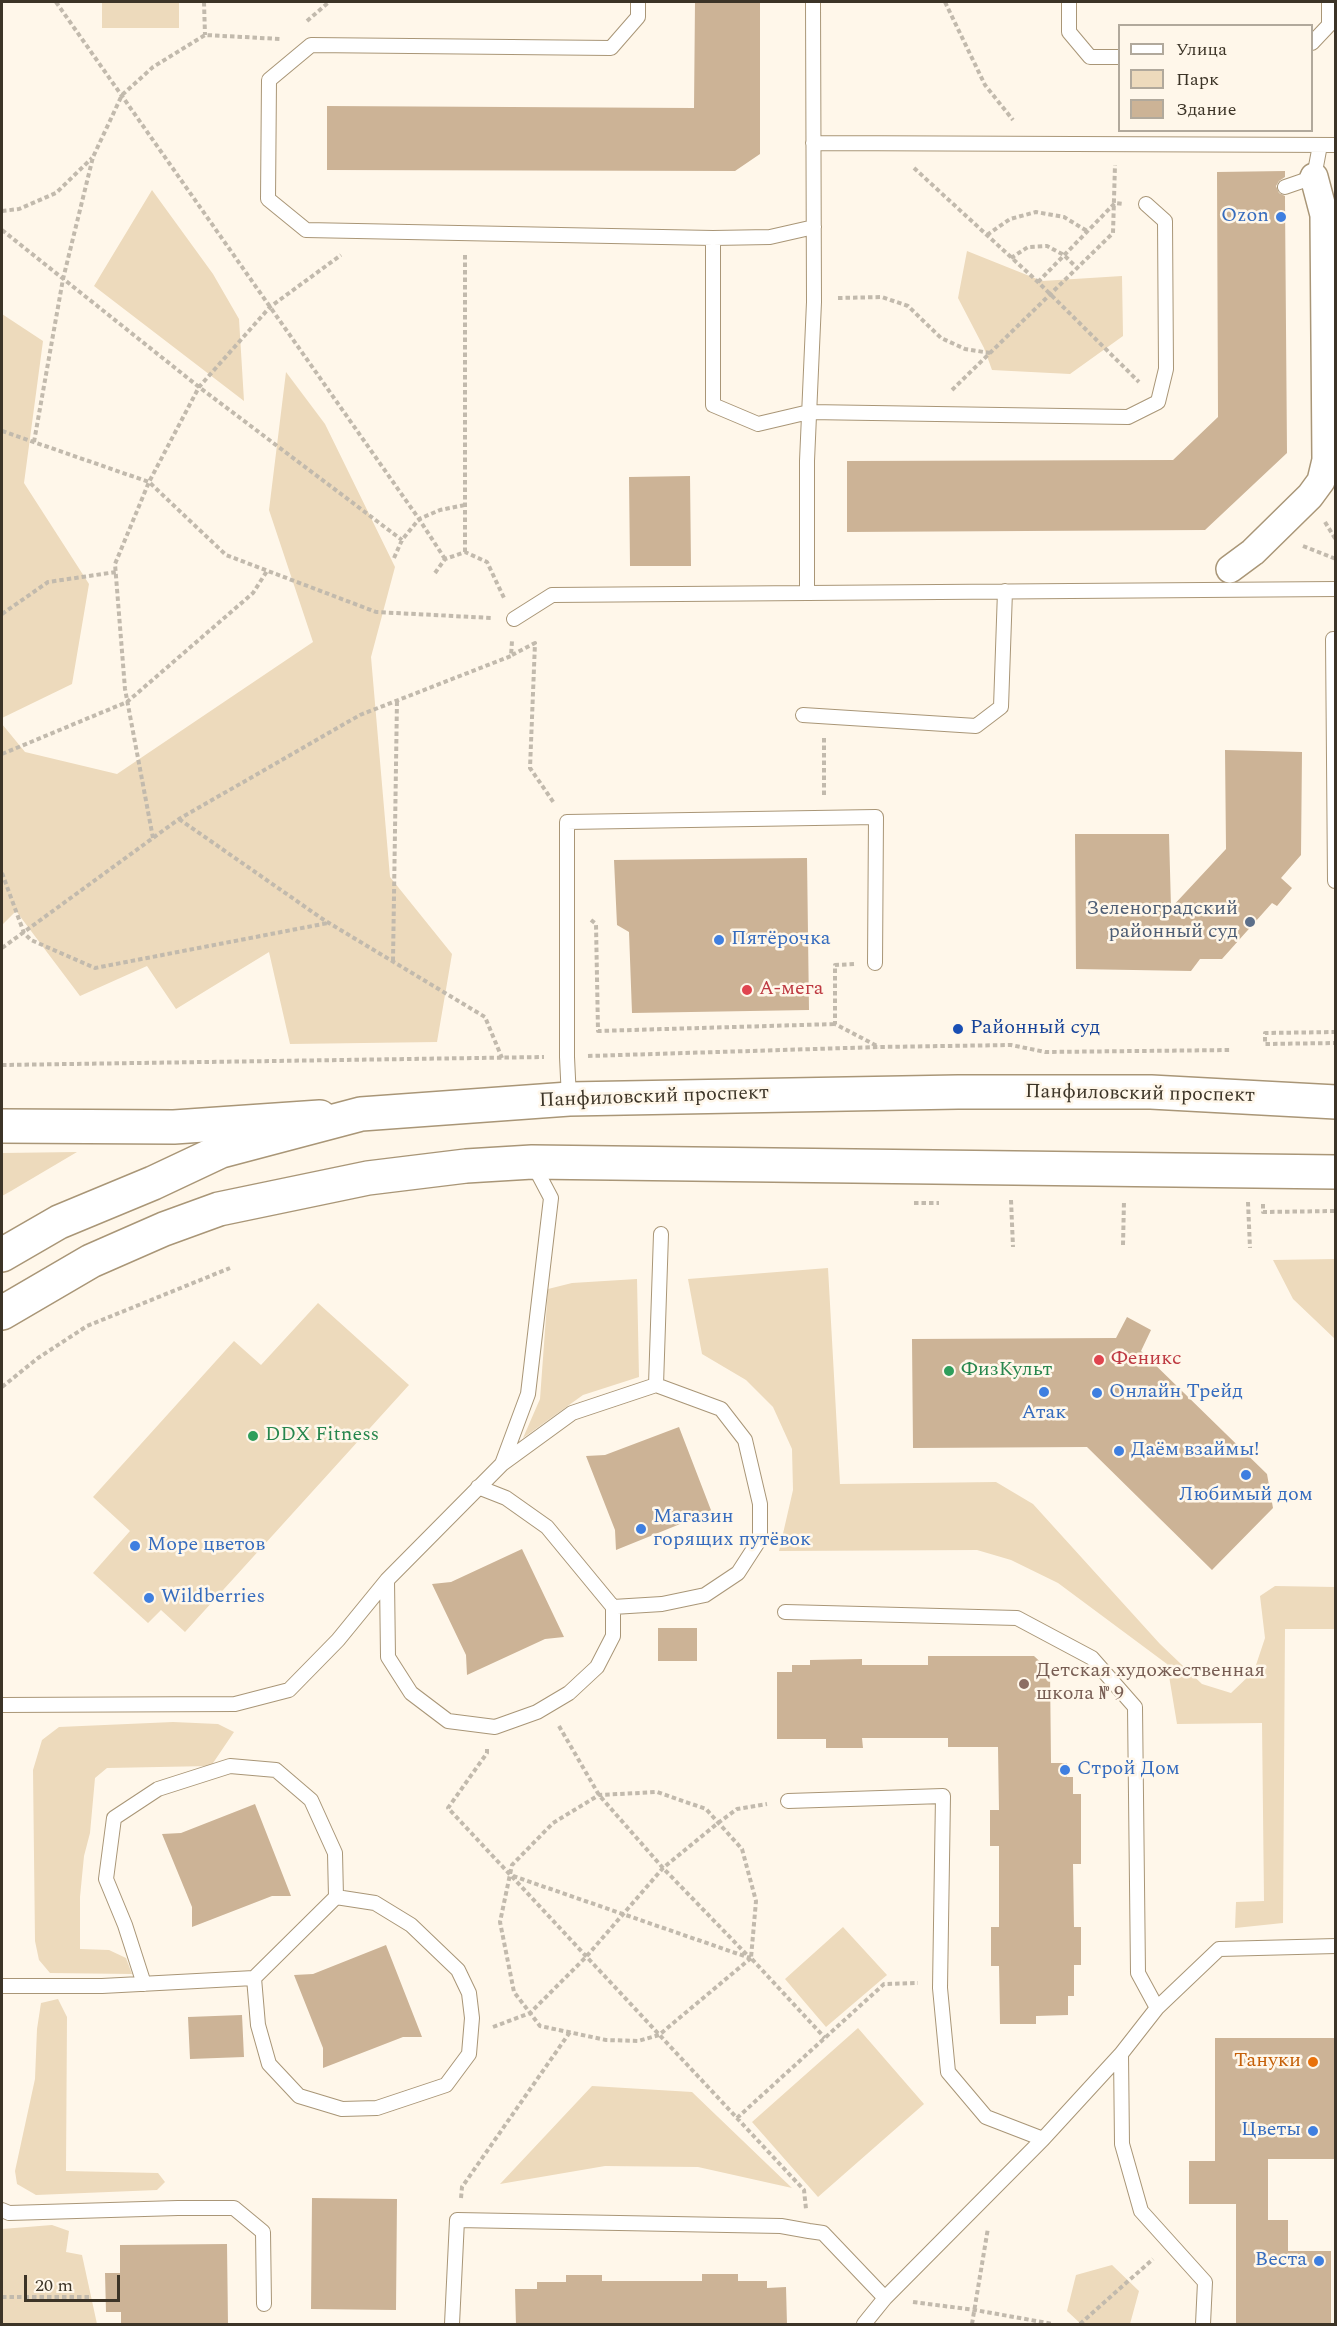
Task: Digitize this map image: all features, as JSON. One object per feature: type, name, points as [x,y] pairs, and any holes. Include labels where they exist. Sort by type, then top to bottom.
[{"type":"main road","name":"Панфиловский проспект","points":[[2,1256],[59,1222],[153,1183],[221,1151],[361,1114],[569,1099],[851,1094],[1151,1092],[1335,1102]]},
{"type":"main road","points":[[2,1126],[174,1127],[361,1114]]},
{"type":"main road","points":[[2,1330],[11,1307],[91,1261],[164,1229],[219,1209],[368,1178],[466,1166],[532,1162],[1335,1172]]},
{"type":"street","points":[[1230,569],[1253,552],[1310,496],[1321,481],[1326,460],[1324,215],[1314,177]]},
{"type":"lane","points":[[638,2],[638,16],[610,48],[311,45],[269,80],[268,198],[306,230],[713,238],[771,237],[814,227]]},
{"type":"lane","points":[[807,593],[809,412],[814,302],[813,2]]},
{"type":"lane","points":[[1069,2],[1069,32],[1090,57],[1118,57]]},
{"type":"lane","points":[[1313,41],[1329,25],[1329,2]]},
{"type":"lane","points":[[813,142],[1335,145]]},
{"type":"lane","points":[[1285,187],[1314,177],[1320,145]]},
{"type":"lane","points":[[713,238],[713,405],[758,424],[809,412],[1128,417],[1158,402],[1167,369],[1165,220],[1146,204]]},
{"type":"lane","points":[[514,619],[552,595],[1335,589]]},
{"type":"lane","points":[[803,715],[976,726],[1001,707],[1005,591]]},
{"type":"lane","points":[[1335,639],[1333,639],[1335,880]]},
{"type":"lane","points":[[569,1099],[567,822],[876,817],[875,963]]},
{"type":"lane","points":[[502,1464],[528,1394],[551,1198],[532,1162]]},
{"type":"lane","points":[[656,1385],[661,1234]]},
{"type":"lane","points":[[2,1704],[235,1704],[289,1690],[338,1640],[387,1580],[502,1464],[572,1413],[656,1385],[721,1409],[745,1440],[760,1504],[760,1539],[738,1573],[705,1595],[662,1604],[613,1607]]},
{"type":"lane","points":[[387,1580],[388,1657],[411,1693],[448,1721],[495,1727],[537,1712],[569,1693],[597,1667],[613,1636],[613,1607],[547,1527],[506,1498],[478,1487]]},
{"type":"lane","points":[[785,1612],[1017,1617],[1092,1658],[1135,1707],[1137,1973],[1157,2008]]},
{"type":"lane","points":[[2,1986],[102,1986],[144,1984],[254,1978],[336,1898],[335,1853],[311,1800],[276,1770],[230,1766],[158,1789],[114,1818],[106,1879],[125,1925],[144,1984]]},
{"type":"lane","points":[[788,1801],[943,1796],[940,1983],[948,2072],[986,2117],[1043,2139]]},
{"type":"lane","points":[[254,1978],[258,2025],[269,2064],[299,2096],[342,2109],[377,2108],[446,2085],[469,2054],[471,2035],[472,2018],[469,1993],[458,1970],[411,1925],[375,1903],[336,1898]]},
{"type":"lane","points":[[864,2325],[885,2298],[1043,2139],[1121,2054],[1157,2008],[1219,1949],[1335,1946]]},
{"type":"lane","points":[[1121,2054],[1122,2144],[1141,2211],[1205,2282],[1203,2325]]},
{"type":"lane","points":[[2,2210],[9,2213],[234,2208],[263,2232],[264,2304]]},
{"type":"lane","points":[[452,2325],[457,2220],[781,2226],[823,2233],[885,2298]]},
{"type":"path","points":[[56,2],[445,559]]},
{"type":"path","points":[[204,2],[205,35]]},
{"type":"path","points":[[945,2],[985,86],[1032,144]]},
{"type":"path","points":[[34,442],[63,279],[93,157],[122,95],[153,67],[205,35],[282,39],[311,45]]},
{"type":"path","points":[[887,143],[1038,282],[1158,402]]},
{"type":"path","points":[[927,414],[1113,234],[1115,144]]},
{"type":"path","points":[[2,211],[19,209],[56,193],[93,157]]},
{"type":"path","points":[[1038,282],[1115,203]]},
{"type":"path","points":[[987,235],[1010,219],[1036,213],[1064,217],[1087,231]]},
{"type":"path","points":[[2,230],[199,387],[402,540]]},
{"type":"path","points":[[153,838],[127,702],[116,564],[149,482],[199,387],[270,307],[373,231]]},
{"type":"path","points":[[465,234],[465,552]]},
{"type":"path","points":[[1011,258],[1028,248],[1047,246],[1065,255],[1077,268]]},
{"type":"path","points":[[814,302],[848,297],[882,297],[908,306],[941,338],[965,349],[991,353]]},
{"type":"path","points":[[2,431],[149,482],[226,555],[376,612],[514,619]]},
{"type":"path","points":[[394,558],[402,540],[419,519],[440,510],[465,505]]},
{"type":"path","points":[[435,573],[445,559],[465,552],[487,562],[514,619],[511,656]]},
{"type":"path","points":[[2,754],[127,702],[253,592],[267,571]]},
{"type":"path","points":[[2,614],[48,582],[116,572]]},
{"type":"path","points":[[2,948],[180,819],[360,715],[511,656],[535,643],[530,768],[567,822]]},
{"type":"path","points":[[393,961],[397,700]]},
{"type":"path","points":[[824,716],[824,818]]},
{"type":"path","points":[[180,819],[328,922],[485,1017],[502,1058]]},
{"type":"path","points":[[2,873],[24,933],[31,940],[95,968],[328,922]]},
{"type":"path","points":[[567,905],[596,924],[598,1031],[835,1024],[879,1047]]},
{"type":"path","points":[[835,1024],[835,965],[875,963]]},
{"type":"path","points":[[1335,1032],[1265,1033],[1265,1044],[1335,1043]]},
{"type":"path","points":[[2,1065],[567,1057],[1011,1045],[1045,1052],[1231,1050]]},
{"type":"path","points":[[1123,1245],[1125,1199]]},
{"type":"path","points":[[1011,1200],[1012,1247]]},
{"type":"path","points":[[1248,1201],[1250,1248]]},
{"type":"path","points":[[2,1388],[38,1358],[87,1326],[230,1268]]},
{"type":"path","points":[[548,1705],[599,1795],[663,1868],[825,2038]]},
{"type":"path","points":[[487,1727],[487,1753],[447,1808],[804,2190],[808,2231]]},
{"type":"path","points":[[657,1792],[706,1809],[718,1823],[742,1849],[756,1901],[751,1958],[659,2035],[638,2041],[606,2040],[540,2026],[514,1992],[500,1922],[512,1865],[553,1823],[599,1795],[657,1792]]},
{"type":"path","points":[[471,2035],[530,2013],[586,1957],[663,1868],[718,1823],[737,1809],[788,1801]]},
{"type":"path","points":[[510,1875],[751,1958]]},
{"type":"path","points":[[737,2118],[884,1984],[940,1983]]},
{"type":"path","points":[[457,2220],[462,2187],[570,2032]]},
{"type":"path","points":[[972,2325],[995,2187]]},
{"type":"path","points":[[1080,2325],[1170,2243]]},
{"type":"path","points":[[2,2297],[89,2297]]},
{"type":"path","points":[[885,2298],[975,2310],[1053,2325]]},
{"type":"green space","points":[[102,2],[179,2],[179,28],[102,28]]},
{"type":"green space","points":[[152,190],[213,274],[239,319],[244,401],[94,286]]},
{"type":"green space","points":[[967,251],[1042,281],[1122,276],[1123,336],[1070,374],[992,370],[984,348],[958,298]]},
{"type":"green space","points":[[2,314],[43,341],[24,483],[89,584],[72,684],[2,718]]},
{"type":"green space","points":[[286,372],[325,424],[395,567],[371,657],[390,877],[452,954],[437,1042],[290,1044],[269,952],[176,1009],[147,966],[80,996],[16,911],[2,925],[2,724],[25,752],[117,774],[313,642],[269,510]]},
{"type":"green space","points":[[77,1152],[11,1191],[2,1196],[2,1153]]},
{"type":"green space","points":[[1336,1259],[1335,1339],[1293,1299],[1273,1260]]},
{"type":"green space","points":[[828,1268],[840,1484],[996,1482],[1033,1504],[1160,1644],[1202,1684],[1231,1693],[1254,1671],[1265,1638],[1260,1596],[1275,1586],[1335,1587],[1335,1629],[1285,1629],[1283,1923],[1235,1928],[1236,1902],[1264,1901],[1262,1723],[1177,1724],[1167,1664],[1058,1583],[1011,1560],[977,1550],[779,1551],[793,1490],[792,1449],[773,1407],[746,1380],[702,1354],[688,1279]]},
{"type":"green space","points":[[637,1279],[639,1377],[583,1395],[523,1438],[540,1399],[548,1289],[572,1283]]},
{"type":"green space","points":[[318,1303],[409,1385],[185,1632],[161,1610],[148,1623],[93,1573],[130,1531],[93,1497],[234,1341],[261,1365]]},
{"type":"green space","points":[[173,1722],[218,1724],[234,1732],[211,1766],[107,1768],[95,1778],[90,1833],[84,1856],[80,1897],[80,1949],[109,1950],[126,1958],[132,1974],[50,1973],[39,1960],[35,1941],[33,1770],[42,1740],[59,1727]]},
{"type":"green space","points":[[843,1927],[887,1975],[826,2027],[785,1979]]},
{"type":"green space","points":[[58,1999],[67,2017],[66,2171],[158,2173],[165,2182],[157,2190],[36,2195],[17,2184],[15,2171],[35,2079],[37,2029],[41,2003]]},
{"type":"green space","points":[[858,2028],[924,2104],[818,2197],[752,2122]]},
{"type":"green space","points":[[592,2086],[692,2092],[792,2188],[698,2167],[605,2166],[500,2184]]},
{"type":"green space","points":[[52,2225],[69,2231],[66,2252],[82,2255],[97,2324],[2,2324],[2,2229]]},
{"type":"green space","points":[[1112,2265],[1139,2291],[1130,2324],[1081,2324],[1067,2311],[1076,2275]]},
{"type":"building","points":[[695,2],[760,2],[760,154],[735,171],[327,170],[327,106],[694,108]]},
{"type":"building","points":[[1285,171],[1285,177],[1276,186],[1279,193],[1285,196],[1287,453],[1205,530],[847,532],[847,461],[1173,460],[1218,417],[1217,172]]},
{"type":"building","points":[[690,476],[691,566],[630,566],[629,477]]},
{"type":"building","points":[[1225,750],[1302,752],[1301,855],[1281,878],[1292,888],[1277,906],[1272,903],[1222,959],[1200,959],[1191,971],[1076,969],[1075,834],[1169,834],[1171,908],[1226,849]]},
{"type":"building","points":[[807,858],[809,1010],[632,1013],[629,932],[617,925],[614,860]]},
{"type":"building","points":[[1127,1317],[1151,1330],[1141,1351],[1267,1474],[1273,1508],[1212,1570],[1087,1447],[913,1448],[912,1339],[1116,1338]]},
{"type":"building","points":[[679,1427],[714,1518],[695,1518],[616,1550],[615,1530],[586,1456],[605,1455]]},
{"type":"building","points":[[522,1549],[564,1637],[545,1639],[467,1675],[466,1655],[432,1584],[451,1582]]},
{"type":"building","points":[[658,1628],[697,1628],[697,1661],[658,1661]]},
{"type":"building","points":[[928,1656],[1034,1656],[1050,1671],[1051,1763],[1067,1763],[1067,1777],[1073,1777],[1073,1794],[1081,1794],[1081,1864],[1073,1864],[1074,1927],[1081,1927],[1081,1965],[1074,1965],[1074,1996],[1068,1996],[1068,2015],[1036,2016],[1036,2024],[1000,2024],[999,1966],[991,1966],[991,1927],[999,1927],[999,1846],[990,1846],[990,1810],[999,1810],[998,1747],[948,1747],[948,1738],[862,1738],[863,1748],[826,1748],[826,1739],[777,1739],[777,1672],[792,1672],[792,1665],[810,1665],[810,1660],[862,1659],[862,1665],[928,1665]]},
{"type":"building","points":[[255,1804],[291,1896],[272,1896],[192,1927],[192,1907],[162,1834],[181,1833]]},
{"type":"building","points":[[386,1945],[422,2037],[403,2037],[323,2068],[323,2048],[294,1975],[313,1974]]},
{"type":"building","points":[[242,2015],[244,2057],[190,2059],[188,2017]]},
{"type":"building","points":[[1215,2038],[1334,2038],[1334,2159],[1268,2159],[1268,2220],[1288,2220],[1288,2251],[1331,2251],[1331,2325],[1236,2325],[1236,2204],[1189,2204],[1189,2161],[1215,2161]]},
{"type":"building","points":[[312,2198],[397,2199],[396,2310],[311,2309]]},
{"type":"building","points":[[227,2244],[228,2325],[121,2325],[121,2312],[106,2312],[105,2273],[120,2273],[120,2245]]},
{"type":"building","points":[[702,2274],[738,2274],[738,2281],[767,2281],[767,2288],[786,2287],[787,2325],[516,2325],[515,2289],[537,2289],[537,2282],[566,2282],[566,2275],[602,2275],[602,2281],[702,2281]]},
{"type":"place","name":"Ozon","points":[[1281,217]]},
{"type":"place","name":"Зеленоградский районный суд","points":[[1250,922]]},
{"type":"place","name":"Пятёрочка","points":[[719,940]]},
{"type":"place","name":"А-мега","points":[[747,990]]},
{"type":"place","name":"Районный суд","points":[[958,1029]]},
{"type":"place","name":"Феникс","points":[[1099,1360]]},
{"type":"place","name":"ФизКульт","points":[[949,1371]]},
{"type":"place","name":"Атак","points":[[1044,1392]]},
{"type":"place","name":"Онлайн Трейд","points":[[1097,1393]]},
{"type":"place","name":"DDX Fitness","points":[[253,1436]]},
{"type":"place","name":"Даём взаймы!","points":[[1119,1451]]},
{"type":"place","name":"Любимый дом","points":[[1246,1475]]},
{"type":"place","name":"Магазин горящих путёвок","points":[[641,1529]]},
{"type":"place","name":"Море цветов","points":[[135,1546]]},
{"type":"place","name":"Wildberries","points":[[149,1598]]},
{"type":"place","name":"Детская художественная школа № 9","points":[[1024,1684]]},
{"type":"place","name":"Строй Дом","points":[[1065,1770]]},
{"type":"place","name":"Тануки","points":[[1313,2062]]},
{"type":"place","name":"Цветы","points":[[1313,2131]]},
{"type":"place","name":"Веста","points":[[1319,2261]]}]
